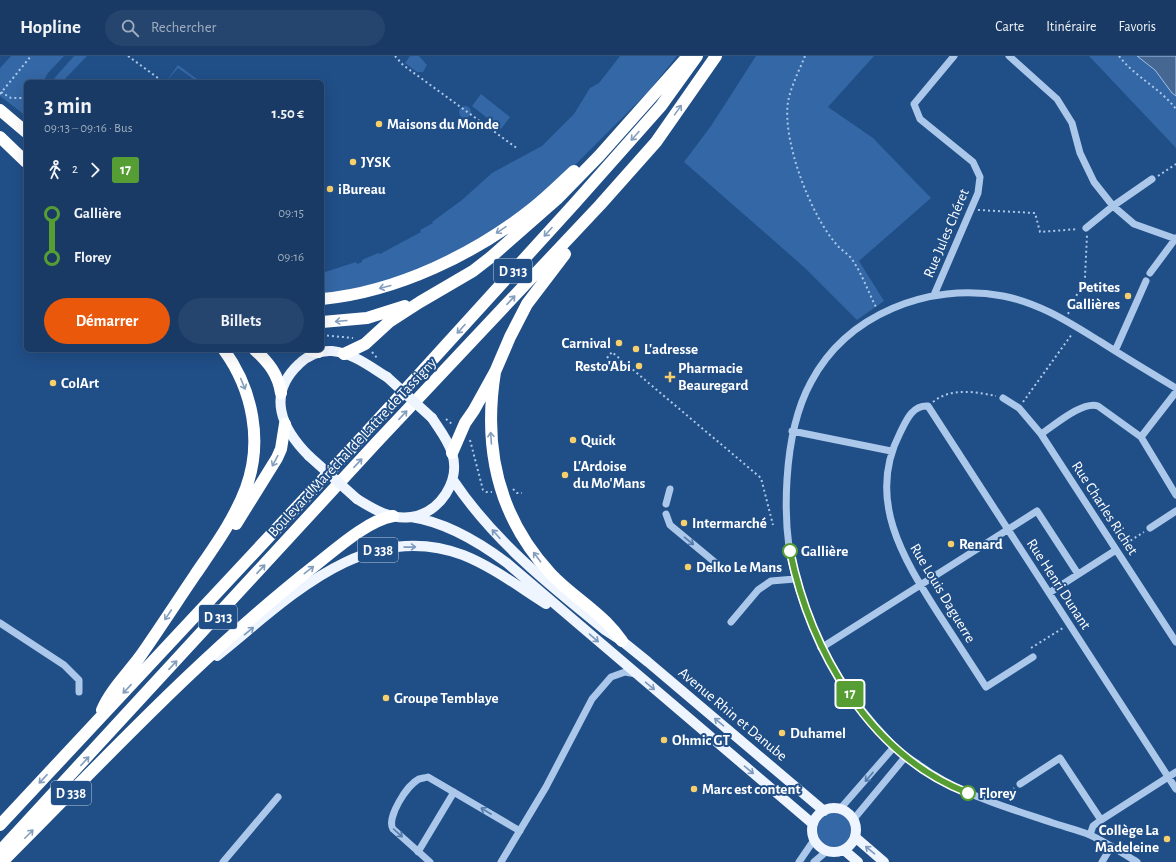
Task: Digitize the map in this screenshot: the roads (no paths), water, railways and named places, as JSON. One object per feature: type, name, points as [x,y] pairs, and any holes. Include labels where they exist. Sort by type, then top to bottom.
[{"type":"highway","name":"D 313","points":[[344,354],[365,344],[389,322],[473,271],[557,200],[599,156],[688,56]]},
{"type":"highway","name":"Boulevard Maréchal de Lattre de Tassigny","points":[[98,720],[364,435],[575,203],[661,106],[697,56]]},
{"type":"highway","name":"Boulevard Maréchal de Lattre de Tassigny","points":[[0,851],[376,443],[600,205],[656,142],[716,56]]},
{"type":"highway","points":[[0,110],[24,130]]},
{"type":"highway","points":[[0,132],[24,151]]},
{"type":"highway","points":[[0,137],[24,160]]},
{"type":"highway","name":"D 313","points":[[324,299],[346,297],[394,285],[441,264],[485,241],[533,208],[580,165],[599,156]]},
{"type":"highway","points":[[452,453],[461,432],[495,372],[510,337],[527,304],[555,265],[599,216],[600,205]]},
{"type":"highway","name":"D 313","points":[[324,322],[368,318],[420,302]]},
{"type":"highway","name":"D 338","points":[[0,825],[98,720],[107,698],[138,658],[229,524],[245,489],[252,462],[254,425],[250,404],[235,367],[225,352]]},
{"type":"highway","points":[[258,352],[278,377],[281,393]]},
{"type":"highway","points":[[495,372],[490,428],[493,458],[501,489],[512,519],[540,561],[558,581],[606,622],[622,641]]},
{"type":"highway","points":[[180,597],[226,540],[272,468],[281,449],[285,424]]},
{"type":"highway","name":"D 338","points":[[2,862],[194,668],[234,631],[344,542],[382,518],[393,516]]},
{"type":"main road","points":[[324,351],[331,351],[355,358],[387,377],[432,418],[448,442],[454,463],[452,480],[446,495],[438,504],[411,517]]},
{"type":"main road","points":[[313,352],[293,369],[281,393],[281,410],[285,424],[290,435],[309,456],[357,499],[378,511],[393,516],[423,519],[487,549],[507,563],[578,624]]},
{"type":"main road","name":"Avenue Rhin et Danube","points":[[452,480],[476,511],[513,552],[605,630],[622,641],[824,810]]},
{"type":"main road","name":"D 338","points":[[194,668],[208,663],[302,588],[327,571],[348,560],[389,548],[428,547],[463,556],[488,567],[578,624]]},
{"type":"main road","name":"Avenue Rhin et Danube","points":[[578,624],[813,824]]},
{"type":"main road","points":[[840,809],[850,815],[853,820],[855,826],[855,837],[844,850],[832,852],[827,851],[817,845],[814,840],[812,829],[813,824],[815,818],[824,810],[840,809]]},
{"type":"main road","points":[[855,837],[884,862]]},
{"type":"main road","points":[[844,850],[858,862]]},
{"type":"street","name":"Rue Jules Chéret","points":[[934,295],[978,193],[980,176],[972,162],[920,120],[914,104],[954,56]]},
{"type":"street","points":[[1008,56],[1057,99],[1072,122],[1080,153],[1094,182],[1112,206],[1134,224],[1176,239],[1150,274]]},
{"type":"street","points":[[1086,228],[1112,206],[1152,180]]},
{"type":"street","points":[[1115,351],[1146,281]]},
{"type":"street","points":[[1137,862],[1090,835],[994,803],[955,788],[894,747],[854,700],[835,673],[821,648],[795,579],[787,524],[787,501],[792,432],[810,382],[829,355],[861,325],[880,314],[905,302],[934,295],[958,293],[1004,296],[1024,301],[1054,313],[1176,388]]},
{"type":"street","points":[[1141,437],[1176,392]]},
{"type":"street","name":"Rue Charles Richet","points":[[1003,398],[1019,408],[1041,434],[1176,642]]},
{"type":"street","points":[[1041,434],[1083,406],[1091,404],[1098,406],[1141,437],[1176,495]]},
{"type":"street","name":"Rue Louis Daguerre","points":[[928,406],[921,406],[915,409],[907,418],[890,451],[887,473],[887,497],[892,525],[902,554],[920,585],[986,687],[1033,657]]},
{"type":"street","name":"Rue Henri Dunant","points":[[928,406],[1176,789]]},
{"type":"street","points":[[792,432],[890,451]]},
{"type":"street","points":[[666,504],[670,489]]},
{"type":"street","points":[[821,648],[1037,511],[1078,574]]},
{"type":"street","points":[[1150,528],[1176,511]]},
{"type":"street","points":[[666,514],[670,526],[717,564]]},
{"type":"street","points":[[1049,593],[1116,550]]},
{"type":"street","points":[[731,622],[758,590],[771,581],[795,579]]},
{"type":"street","points":[[0,622],[64,665],[79,680],[79,692]]},
{"type":"street","points":[[502,862],[546,787],[592,699],[611,677],[626,672],[637,674]]},
{"type":"street","points":[[840,809],[894,747]]},
{"type":"street","points":[[853,820],[906,756]]},
{"type":"street","points":[[1020,784],[1060,758],[1101,820]]},
{"type":"street","points":[[1090,835],[1093,826],[1101,820],[1176,772]]},
{"type":"street","points":[[430,862],[390,825],[391,818],[407,789],[419,779],[428,777],[520,831]]},
{"type":"street","points":[[418,852],[454,792]]},
{"type":"street","points":[[223,862],[278,797]]},
{"type":"street","points":[[799,862],[814,840]]},
{"type":"street","points":[[1102,862],[1111,847]]},
{"type":"street","points":[[814,862],[827,851]]},
{"type":"place","name":"Maisons du Monde","points":[[379,124]]},
{"type":"place","name":"JYSK","points":[[353,162]]},
{"type":"place","name":"iBureau","points":[[330,189]]},
{"type":"place","name":"Petites Gallières","points":[[1128,296]]},
{"type":"place","name":"Carnival","points":[[619,343]]},
{"type":"place","name":"L'adresse","points":[[636,349]]},
{"type":"place","name":"Resto'Abi","points":[[639,366]]},
{"type":"place","name":"Pharmacie Beauregard","points":[[670,377]]},
{"type":"place","name":"ColArt","points":[[53,383]]},
{"type":"place","name":"Quick","points":[[573,440]]},
{"type":"place","name":"L'Ardoise du Mo'Mans","points":[[565,475]]},
{"type":"place","name":"Intermarché","points":[[684,523]]},
{"type":"place","name":"Renard","points":[[951,544]]},
{"type":"place","name":"Gallière","points":[[790,551]]},
{"type":"place","name":"Delko Le Mans","points":[[688,567]]},
{"type":"place","name":"Groupe Temblaye","points":[[386,698]]},
{"type":"place","name":"Duhamel","points":[[782,733]]},
{"type":"place","name":"Ohmic GT","points":[[664,740]]},
{"type":"place","name":"Marc est content","points":[[694,789]]},
{"type":"place","name":"Florey","points":[[968,793]]},
{"type":"place","name":"Collège La Madeleine","points":[[1167,839]]}]
